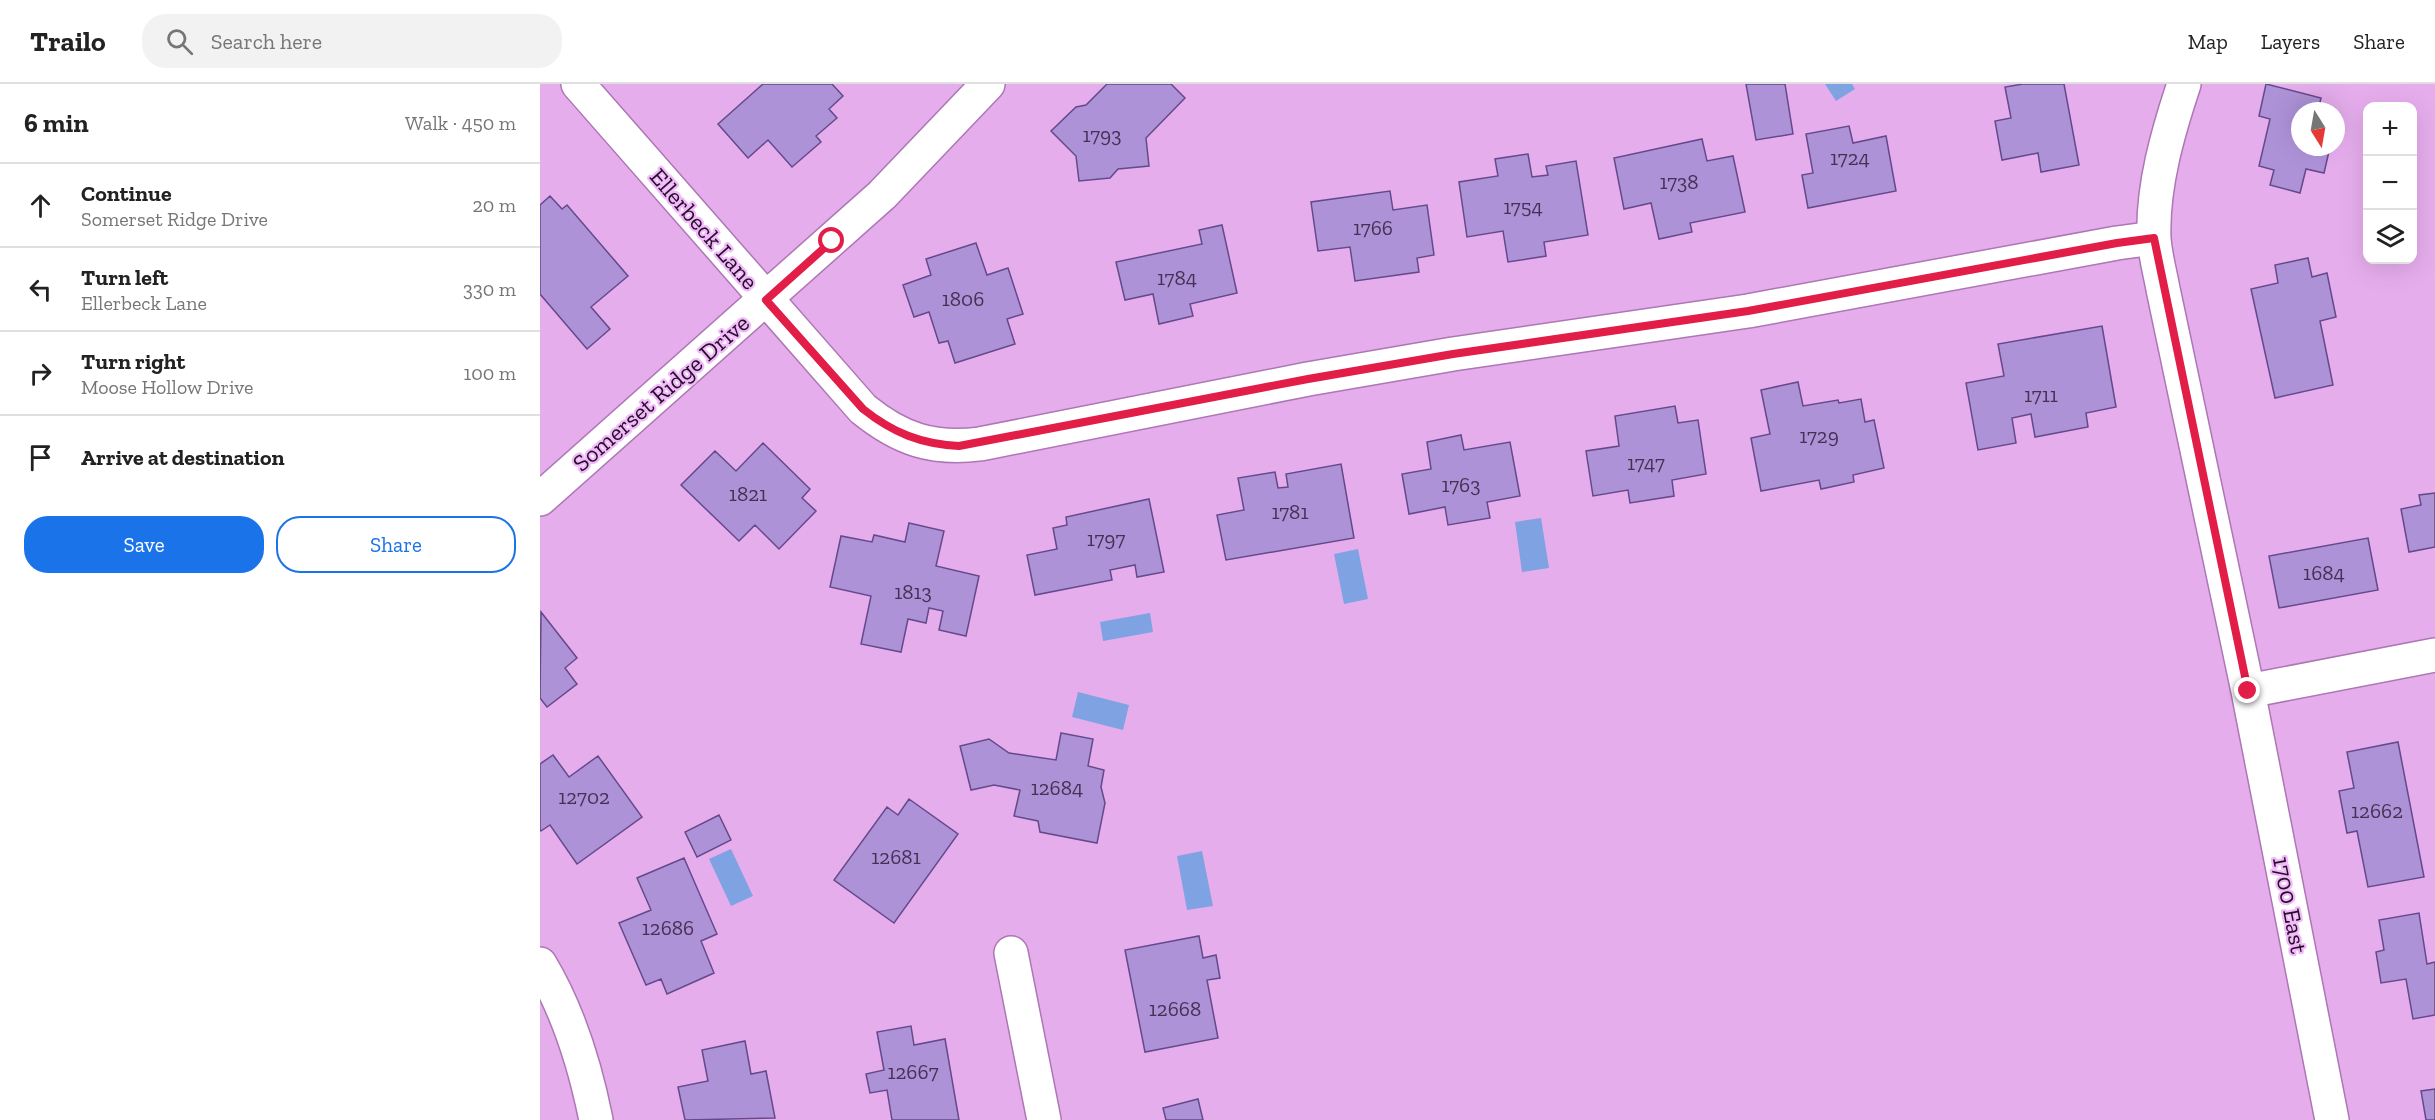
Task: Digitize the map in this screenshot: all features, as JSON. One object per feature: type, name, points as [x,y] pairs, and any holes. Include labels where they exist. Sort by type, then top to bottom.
[{"type":"street","name":"Ellerbeck Lane","points":[[578,84],[863,409],[897,433],[917,440],[959,446],[1308,379],[1453,354],[1748,311],[2154,238]]},
{"type":"street","name":"Somerset Ridge Drive","points":[[540,499],[882,195],[988,84]]},
{"type":"street","name":"1700 East","points":[[2184,84],[2164,156],[2154,238],[2165,300],[2248,691],[2332,1120]]},
{"type":"street","points":[[2248,691],[2435,655]]},
{"type":"street","points":[[1011,953],[1044,1120]]},
{"type":"street","points":[[540,964],[569,1022],[586,1073],[596,1120]]},
{"type":"water","points":[[1825,84],[1852,84],[1855,89],[1836,101]]},
{"type":"water","points":[[1541,518],[1549,568],[1522,572],[1515,522]]},
{"type":"water","points":[[1358,549],[1368,599],[1344,604],[1334,554]]},
{"type":"water","points":[[1150,613],[1153,632],[1103,641],[1100,622]]},
{"type":"water","points":[[1078,692],[1129,705],[1123,730],[1072,717]]},
{"type":"water","points":[[731,849],[753,896],[731,906],[709,859]]},
{"type":"water","points":[[1202,851],[1213,906],[1187,910],[1177,856]]},
{"type":"building","points":[[763,84],[832,84],[843,96],[829,109],[837,118],[816,136],[821,142],[792,167],[768,140],[748,158],[718,124]]},
{"type":"building","points":[[1107,84],[1171,84],[1185,98],[1146,138],[1149,166],[1118,169],[1110,178],[1079,181],[1076,156],[1051,131],[1076,107],[1086,105]]},
{"type":"building","points":[[1746,84],[1785,84],[1793,134],[1756,140]]},
{"type":"building","points":[[2023,84],[2064,84],[2079,165],[2041,172],[2038,153],[2002,160],[1995,121],[2011,118],[2005,87]]},
{"type":"building","points":[[2266,84],[2321,98],[2320,102],[2291,102],[2291,156],[2328,156],[2324,173],[2306,169],[2300,193],[2270,185],[2274,170],[2259,166],[2270,119],[2259,116]]},
{"type":"building","points":[[1849,126],[1853,143],[1886,136],[1896,191],[1808,208],[1802,175],[1813,173],[1806,134]]},
{"type":"building","points":[[1702,139],[1707,161],[1733,156],[1745,212],[1690,223],[1692,232],[1659,239],[1651,203],[1624,209],[1614,158]]},
{"type":"building","points":[[1528,154],[1532,177],[1548,175],[1546,166],[1576,161],[1588,235],[1544,242],[1546,256],[1508,262],[1503,231],[1467,237],[1459,182],[1498,176],[1495,159]]},
{"type":"building","points":[[1390,191],[1393,210],[1427,205],[1434,255],[1417,258],[1419,272],[1355,281],[1350,247],[1318,251],[1311,202]]},
{"type":"building","points":[[550,196],[562,209],[567,205],[628,276],[591,307],[610,329],[587,349],[540,294],[540,205]]},
{"type":"building","points":[[1222,225],[1237,293],[1190,304],[1193,316],[1159,324],[1153,294],[1125,300],[1116,262],[1202,244],[1199,230]]},
{"type":"building","points":[[976,243],[987,275],[1008,268],[1023,314],[1007,319],[1015,344],[955,363],[948,341],[939,343],[929,312],[914,317],[903,285],[931,275],[926,259]]},
{"type":"building","points":[[2308,258],[2312,277],[2327,273],[2336,317],[2320,321],[2333,385],[2275,398],[2251,289],[2278,283],[2275,265]]},
{"type":"building","points":[[2102,326],[2116,407],[2086,413],[2088,427],[2035,437],[2031,414],[2012,418],[2016,443],[1978,450],[1966,383],[2004,376],[1998,344]]},
{"type":"building","points":[[1798,382],[1803,406],[1861,399],[1865,422],[1874,420],[1884,468],[1853,475],[1854,482],[1821,489],[1819,480],[1761,491],[1751,438],[1770,434],[1761,390]]},
{"type":"building","points":[[1675,406],[1678,423],[1698,420],[1706,474],[1672,480],[1674,496],[1630,503],[1628,490],[1593,496],[1586,451],[1619,446],[1615,416]]},
{"type":"building","points":[[1461,435],[1464,450],[1510,442],[1520,496],[1487,502],[1490,518],[1448,525],[1445,507],[1409,514],[1402,474],[1431,469],[1427,442]]},
{"type":"building","points":[[763,443],[810,489],[802,498],[816,511],[779,549],[755,525],[739,541],[681,485],[715,451],[736,471]]},
{"type":"building","points":[[1341,464],[1354,538],[1226,560],[1217,515],[1244,510],[1238,478],[1275,472],[1278,488],[1288,487],[1286,474]]},
{"type":"building","points":[[2435,493],[2435,547],[2409,552],[2401,509],[2421,505],[2419,495]]},
{"type":"building","points":[[1149,499],[1164,572],[1137,577],[1135,565],[1110,570],[1112,580],[1035,595],[1027,555],[1057,549],[1053,528],[1067,525],[1066,517]]},
{"type":"building","points":[[909,523],[944,531],[936,566],[979,576],[966,636],[939,630],[943,611],[929,608],[926,623],[908,619],[901,652],[861,644],[871,596],[830,587],[841,536],[872,542],[874,535],[905,542]]},
{"type":"building","points":[[2368,538],[2378,590],[2279,608],[2269,556]]},
{"type":"building","points":[[541,612],[577,658],[565,668],[577,684],[547,707],[540,698]]},
{"type":"building","points":[[1061,733],[1093,739],[1088,766],[1104,770],[1101,787],[1105,803],[1097,843],[1040,832],[1038,821],[1014,816],[1020,790],[994,785],[971,790],[960,746],[989,739],[1009,753],[1056,760]]},
{"type":"building","points":[[2398,742],[2424,877],[2368,887],[2357,831],[2347,833],[2339,791],[2354,788],[2347,752]]},
{"type":"building","points":[[553,755],[569,777],[598,756],[642,817],[577,864],[550,825],[541,831],[540,829],[540,764]]},
{"type":"building","points":[[909,799],[958,834],[894,923],[834,880],[887,807],[898,815]]},
{"type":"building","points":[[719,815],[731,840],[697,857],[685,832]]},
{"type":"building","points":[[684,858],[717,934],[701,941],[714,973],[667,994],[661,979],[646,985],[619,923],[651,910],[637,878]]},
{"type":"building","points":[[2419,913],[2427,964],[2435,962],[2435,1015],[2413,1019],[2406,979],[2381,983],[2376,952],[2384,950],[2379,920]]},
{"type":"building","points":[[1199,936],[1203,958],[1216,955],[1220,978],[1207,980],[1218,1038],[1145,1052],[1125,950]]},
{"type":"building","points":[[911,1026],[914,1045],[945,1039],[959,1120],[892,1120],[887,1090],[870,1093],[866,1074],[884,1070],[877,1032]]},
{"type":"building","points":[[745,1041],[751,1074],[766,1071],[775,1118],[685,1120],[678,1087],[708,1081],[702,1050]]},
{"type":"building","points":[[2435,1089],[2435,1120],[2426,1120],[2421,1091]]},
{"type":"building","points":[[1198,1099],[1203,1120],[1166,1120],[1163,1108]]},
{"type":"route","points":[[832,241],[766,300],[863,409],[879,422],[897,433],[917,440],[937,445],[959,446],[980,444],[1308,379],[1453,354],[1748,311],[2154,238],[2248,691]]}]
